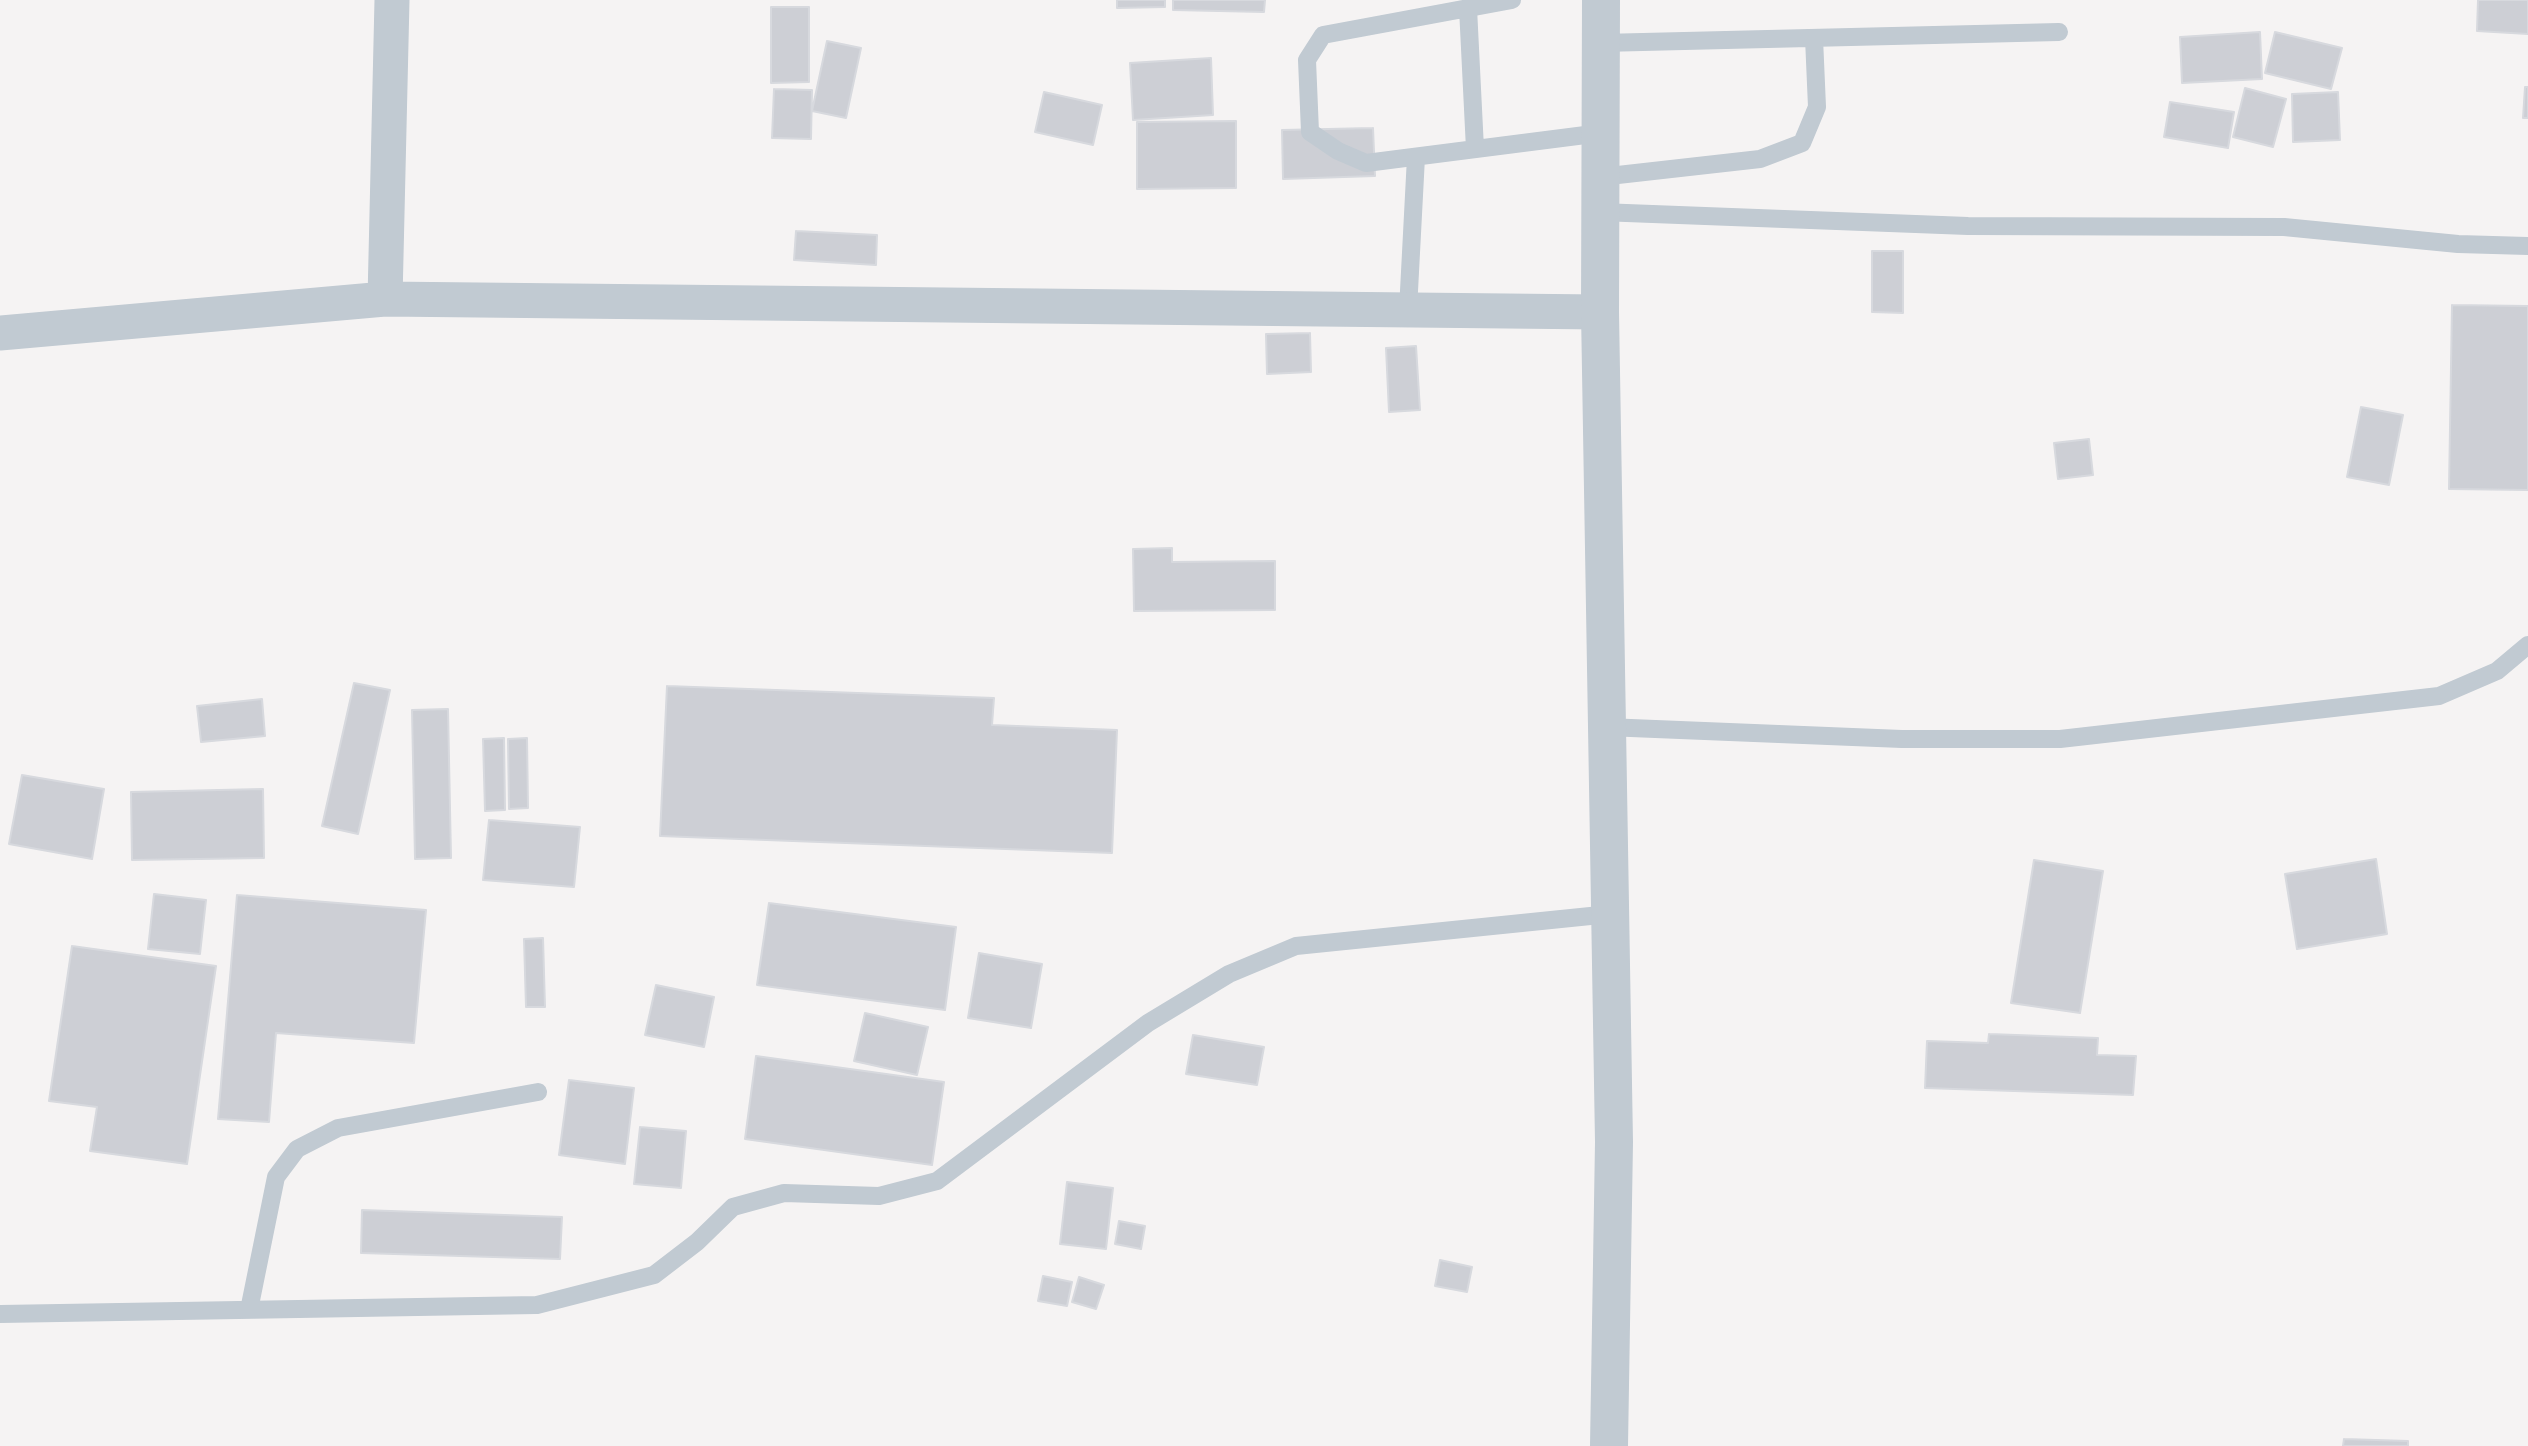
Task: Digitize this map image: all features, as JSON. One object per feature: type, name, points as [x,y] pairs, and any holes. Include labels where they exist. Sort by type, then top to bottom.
[{"type":"street","points":[[385,299],[391,0]]},
{"type":"street","points":[[1601,0],[1600,312],[1614,1142],[1609,1446]]},
{"type":"street","points":[[0,334],[385,299],[1600,312]]},
{"type":"lane","points":[[1512,0],[1323,35],[1307,60],[1310,132],[1338,151],[1366,163],[1601,133]]},
{"type":"lane","points":[[1468,8],[1475,149]]},
{"type":"lane","points":[[1601,43],[2059,32]]},
{"type":"lane","points":[[1600,195],[1760,159],[1802,143],[1817,107],[1814,38]]},
{"type":"lane","points":[[1408,310],[1416,157]]},
{"type":"lane","points":[[1600,195],[1968,226],[2284,227],[2458,244],[2528,246]]},
{"type":"lane","points":[[1606,727],[1902,739],[2060,739],[2439,696],[2497,671],[2528,645]]},
{"type":"lane","points":[[0,1314],[537,1305],[654,1275],[697,1242],[733,1207],[784,1193],[879,1196],[937,1181],[1148,1023],[1229,974],[1296,946],[1610,914]]},
{"type":"lane","points":[[249,1310],[276,1177],[297,1149],[338,1128],[538,1092]]},
{"type":"building","points":[[1117,0],[1165,0],[1165,7],[1117,8]]},
{"type":"building","points":[[1173,0],[1265,0],[1264,12],[1173,10]]},
{"type":"building","points":[[2478,0],[2528,0],[2528,34],[2477,31]]},
{"type":"building","points":[[771,7],[809,7],[809,82],[771,83]]},
{"type":"building","points":[[2260,32],[2262,79],[2182,83],[2180,37]]},
{"type":"building","points":[[2275,32],[2342,48],[2331,89],[2265,73]]},
{"type":"building","points":[[827,41],[861,48],[846,118],[812,111]]},
{"type":"building","points":[[1211,58],[1213,115],[1133,120],[1130,63]]},
{"type":"building","points":[[2525,87],[2528,87],[2528,118],[2523,118]]},
{"type":"building","points":[[2245,88],[2286,99],[2273,147],[2233,137]]},
{"type":"building","points":[[774,89],[812,90],[811,139],[772,138]]},
{"type":"building","points":[[1044,92],[1102,105],[1093,145],[1035,132]]},
{"type":"building","points":[[2338,92],[2340,140],[2293,142],[2292,94]]},
{"type":"building","points":[[2170,102],[2234,112],[2228,148],[2164,137]]},
{"type":"building","points":[[1236,121],[1236,188],[1137,189],[1137,122]]},
{"type":"building","points":[[1373,128],[1375,176],[1283,179],[1282,130]]},
{"type":"building","points":[[796,231],[877,235],[876,265],[794,260]]},
{"type":"building","points":[[1872,251],[1903,251],[1903,313],[1872,312]]},
{"type":"building","points":[[2452,305],[2528,306],[2528,490],[2449,489]]},
{"type":"building","points":[[1310,333],[1311,372],[1267,374],[1266,334]]},
{"type":"building","points":[[1416,346],[1420,410],[1389,412],[1386,348]]},
{"type":"building","points":[[2361,407],[2403,415],[2389,485],[2347,477]]},
{"type":"building","points":[[2089,439],[2093,475],[2058,479],[2054,443]]},
{"type":"building","points":[[1172,548],[1172,562],[1275,561],[1275,610],[1134,611],[1133,549]]},
{"type":"building","points":[[354,683],[390,690],[358,834],[322,826]]},
{"type":"building","points":[[667,686],[994,698],[992,725],[1117,730],[1112,853],[660,836]]},
{"type":"building","points":[[262,699],[265,736],[201,742],[197,706]]},
{"type":"building","points":[[448,709],[451,858],[415,859],[412,710]]},
{"type":"building","points":[[504,738],[505,810],[485,811],[483,739]]},
{"type":"building","points":[[527,738],[528,808],[509,809],[508,739]]},
{"type":"building","points":[[22,775],[104,789],[92,859],[9,844]]},
{"type":"building","points":[[263,789],[264,858],[132,860],[131,792]]},
{"type":"building","points":[[489,820],[580,827],[574,887],[483,880]]},
{"type":"building","points":[[2376,859],[2387,934],[2297,949],[2285,874]]},
{"type":"building","points":[[2034,860],[2103,871],[2080,1013],[2011,1003]]},
{"type":"building","points":[[154,894],[206,900],[200,954],[148,949]]},
{"type":"building","points":[[237,895],[426,910],[414,1043],[276,1033],[269,1122],[218,1119]]},
{"type":"building","points":[[769,903],[956,927],[945,1010],[757,985]]},
{"type":"building","points":[[543,938],[545,1007],[526,1007],[524,939]]},
{"type":"building","points":[[72,946],[216,966],[187,1164],[90,1151],[97,1107],[49,1101]]},
{"type":"building","points":[[979,953],[1042,964],[1031,1028],[968,1018]]},
{"type":"building","points":[[656,985],[714,997],[704,1047],[645,1035]]},
{"type":"building","points":[[865,1013],[928,1027],[917,1075],[854,1061]]},
{"type":"building","points":[[1989,1034],[2098,1038],[2097,1055],[2136,1056],[2133,1095],[1925,1088],[1927,1041],[1988,1043]]},
{"type":"building","points":[[1193,1035],[1264,1047],[1257,1085],[1186,1074]]},
{"type":"building","points":[[756,1056],[944,1082],[932,1165],[745,1139]]},
{"type":"building","points":[[569,1080],[634,1088],[625,1164],[559,1155]]},
{"type":"building","points":[[640,1127],[686,1131],[681,1188],[634,1184]]},
{"type":"building","points":[[1067,1182],[1113,1188],[1106,1249],[1060,1244]]},
{"type":"building","points":[[362,1210],[562,1217],[560,1259],[361,1253]]},
{"type":"building","points":[[1119,1221],[1145,1226],[1141,1249],[1115,1244]]},
{"type":"building","points":[[1440,1260],[1472,1267],[1467,1292],[1435,1286]]},
{"type":"building","points":[[1043,1276],[1072,1282],[1067,1306],[1038,1301]]},
{"type":"building","points":[[1079,1277],[1104,1285],[1096,1309],[1072,1302]]},
{"type":"building","points":[[2344,1439],[2408,1441],[2408,1446],[2343,1446]]}]
